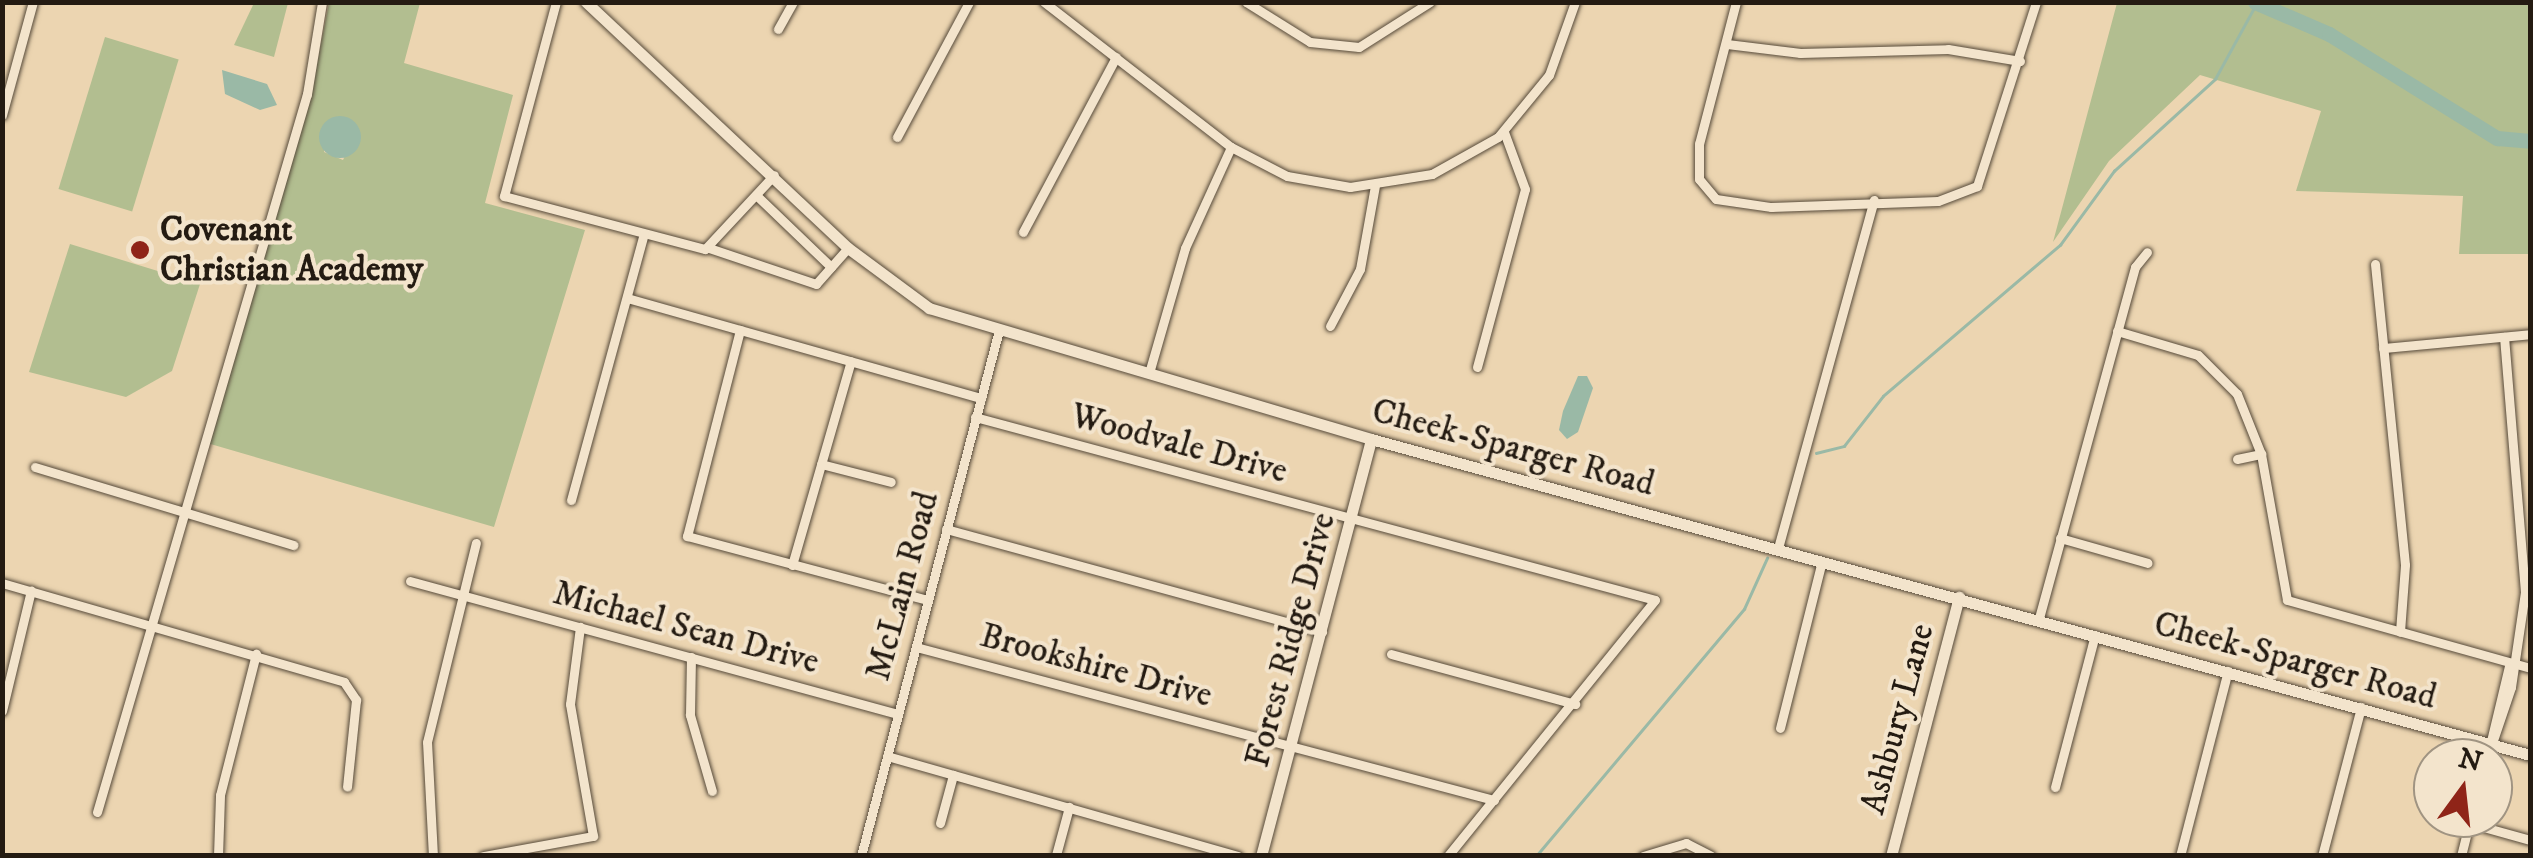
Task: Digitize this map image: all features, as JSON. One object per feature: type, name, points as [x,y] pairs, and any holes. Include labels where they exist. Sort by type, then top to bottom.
[{"type":"main road","name":"Cheek-Sparger Road","points":[[586,2],[848,248],[929,308],[1371,439],[2469,738]]},
{"type":"main road","name":"Forest Ridge Drive","points":[[1261,856],[1353,519],[1371,439]]},
{"type":"main road","name":"Ashbury Lane","points":[[1891,856],[1959,597]]},
{"type":"street","points":[[2,115],[33,2]]},
{"type":"street","points":[[98,812],[147,620],[307,94],[322,2]]},
{"type":"street","points":[[556,2],[504,196],[709,248],[816,284],[848,248]]},
{"type":"street","points":[[778,29],[794,2]]},
{"type":"street","points":[[898,137],[968,2]]},
{"type":"street","points":[[1044,2],[1232,147],[1310,183],[1375,186],[1464,160],[1504,132],[1549,75],[1575,2]]},
{"type":"street","points":[[1246,2],[1288,33],[1333,47],[1382,40],[1430,2]]},
{"type":"street","points":[[1736,2],[1698,168],[1708,193],[1728,203],[1951,199],[1983,178],[2036,2]]},
{"type":"street","points":[[1726,44],[1800,53],[1948,48],[2020,60]]},
{"type":"street","points":[[1023,232],[1116,58]]},
{"type":"street","points":[[1477,367],[1525,189],[1504,132]]},
{"type":"street","points":[[1149,373],[1185,248],[1232,147]]},
{"type":"street","points":[[709,248],[774,175]]},
{"type":"street","points":[[1330,326],[1360,269],[1375,186]]},
{"type":"street","points":[[756,195],[831,267]]},
{"type":"street","points":[[1778,548],[1874,200]]},
{"type":"street","points":[[570,500],[644,234]]},
{"type":"street","points":[[2038,618],[2117,331],[2147,252]]},
{"type":"street","points":[[2374,264],[2405,564],[2400,632]]},
{"type":"street","points":[[627,298],[980,398]]},
{"type":"street","points":[[740,330],[687,536],[928,600]]},
{"type":"street","name":"McLain Road","points":[[861,856],[998,330]]},
{"type":"street","points":[[2117,331],[2212,365],[2237,394],[2261,454],[2288,600],[2530,668]]},
{"type":"street","points":[[2383,348],[2530,334]]},
{"type":"street","points":[[2492,738],[2511,663],[2525,567],[2504,336]]},
{"type":"street","points":[[792,564],[851,361]]},
{"type":"street","name":"Woodvale Drive","points":[[976,417],[1656,602],[1575,704]]},
{"type":"street","points":[[2237,459],[2261,454]]},
{"type":"street","points":[[821,464],[891,482]]},
{"type":"street","points":[[35,467],[294,545]]},
{"type":"street","points":[[946,530],[1322,632]]},
{"type":"street","points":[[2060,538],[2148,564]]},
{"type":"street","points":[[432,856],[426,742],[460,594],[476,543]]},
{"type":"street","points":[[1780,728],[1822,560]]},
{"type":"street","name":"Michael Sean Drive","points":[[410,581],[898,714]]},
{"type":"street","points":[[2,583],[147,620],[256,654],[354,692],[347,787]]},
{"type":"street","points":[[2,710],[31,590]]},
{"type":"street","points":[[484,856],[594,836],[570,704],[580,627]]},
{"type":"street","points":[[2055,787],[2095,634]]},
{"type":"street","name":"Brookshire Drive","points":[[916,646],[1494,800]]},
{"type":"street","points":[[218,856],[220,795],[256,654]]},
{"type":"street","points":[[1390,654],[1575,704],[1448,856]]},
{"type":"street","points":[[691,657],[690,715],[712,791]]},
{"type":"street","points":[[2180,856],[2228,670]]},
{"type":"street","points":[[2322,856],[2362,707]]},
{"type":"street","points":[[887,756],[1238,856]]},
{"type":"street","points":[[940,823],[953,774]]},
{"type":"street","points":[[1056,855],[1068,807]]},
{"type":"street","points":[[1181,856],[1185,841]]},
{"type":"street","points":[[1644,856],[1686,843],[1712,856]]},
{"type":"shaded area","points":[[254,3],[288,3],[274,57],[234,45]]},
{"type":"shaded area","points":[[329,3],[420,3],[404,63],[513,95],[485,203],[585,230],[494,527],[207,443],[309,104]],"holes":[[[326,122],[357,130],[343,160],[324,152]]]},
{"type":"shaded area","points":[[2117,3],[2530,3],[2530,254],[2459,254],[2463,196],[2296,191],[2321,111],[2200,75],[2109,161],[2053,242]]},
{"type":"shaded area","points":[[105,37],[179,60],[132,212],[59,189]]},
{"type":"shaded area","points":[[222,70],[267,84],[277,105],[260,110],[225,94]]},
{"type":"shaded area","points":[[340,116],[355,122],[361,137],[355,152],[340,158],[325,152],[319,137],[325,122]]},
{"type":"shaded area","points":[[70,244],[200,284],[172,371],[126,397],[29,372]]},
{"type":"shaded area","points":[[1578,376],[1587,376],[1593,388],[1578,432],[1567,439],[1559,430],[1563,411]]},
{"type":"waterway","points":[[2255,2],[2329,34],[2497,138],[2530,141]]},
{"type":"waterway","points":[[1816,453],[1844,446],[1883,396],[2060,245],[2114,171],[2215,79],[2256,4]]},
{"type":"waterway","points":[[1536,856],[1744,609],[1767,558]]},
{"type":"place","name":"Covenant Christian Academy","points":[[140,250]]}]
